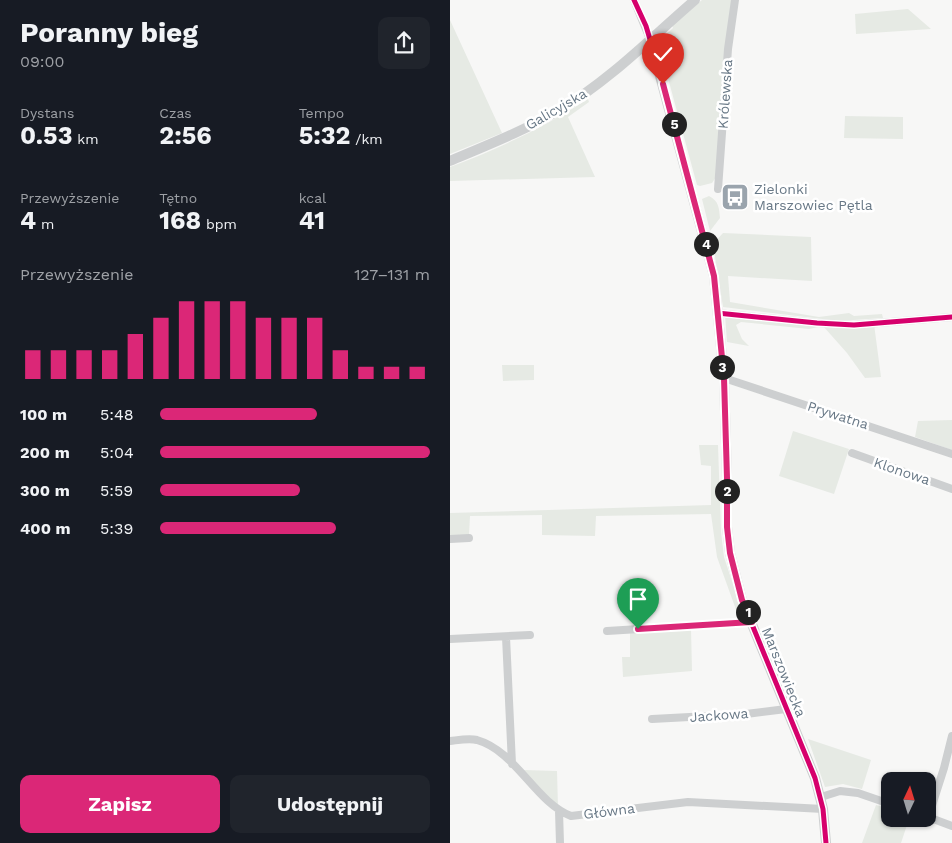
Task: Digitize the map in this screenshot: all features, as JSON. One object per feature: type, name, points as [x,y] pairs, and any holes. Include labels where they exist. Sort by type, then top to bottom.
[{"type":"street","points":[[634,0],[650,39]]},
{"type":"street","name":"Galicyjska","points":[[450,160],[562,109],[592,88],[695,0]]},
{"type":"street","name":"Królewska","points":[[718,189],[728,50],[735,0]]},
{"type":"street","name":"Marszowiecka","points":[[650,39],[714,276],[724,378],[727,527],[730,553],[742,600],[809,762],[821,797],[826,842]]},
{"type":"street","points":[[717,313],[817,324],[854,325],[952,317]]},
{"type":"street","name":"Prywatna","points":[[724,378],[952,454]]},
{"type":"street","name":"Klonowa","points":[[852,453],[952,488]]},
{"type":"street","points":[[450,539],[469,538]]},
{"type":"street","points":[[607,631],[752,622]]},
{"type":"street","points":[[450,639],[530,634]]},
{"type":"street","points":[[506,637],[512,764]]},
{"type":"street","name":"Jackowa","points":[[652,719],[746,714],[786,709]]},
{"type":"street","points":[[936,792],[952,736]]},
{"type":"street","points":[[450,741],[476,740],[483,742],[492,746],[512,764],[559,811],[560,843]]},
{"type":"street","points":[[821,797],[840,791],[858,793],[881,801]]},
{"type":"street","name":"Główna","points":[[559,811],[571,816],[688,802],[823,809]]},
{"type":"street","points":[[936,820],[952,826]]},
{"type":"shaded area","points":[[702,0],[733,0],[716,177],[712,183],[700,186],[697,185],[659,41],[673,28],[672,25]]},
{"type":"shaded area","points":[[908,9],[931,29],[856,34],[855,14]]},
{"type":"shaded area","points":[[450,20],[502,133],[450,154]]},
{"type":"shaded area","points":[[588,99],[589,102],[568,117],[595,177],[450,181],[450,167],[521,137]]},
{"type":"shaded area","points":[[845,116],[903,117],[903,139],[844,138]]},
{"type":"shaded area","points":[[709,196],[717,203],[720,218],[710,231],[702,199]]},
{"type":"shaded area","points":[[723,233],[811,237],[812,281],[728,276],[730,302],[819,317],[849,313],[854,316],[882,314],[883,318],[839,321],[723,307],[713,244]]},
{"type":"shaded area","points":[[725,315],[874,324],[881,377],[865,378],[847,353],[823,326],[809,329],[741,322],[736,325],[742,339],[749,346],[727,342]]},
{"type":"shaded area","points":[[502,365],[534,365],[534,380],[503,381]]},
{"type":"shaded area","points":[[952,420],[952,450],[915,437],[918,421]]},
{"type":"shaded area","points":[[793,431],[849,449],[834,494],[779,476]]},
{"type":"shaded area","points":[[699,445],[718,445],[721,532],[724,557],[743,615],[739,618],[717,557],[711,514],[596,516],[595,536],[542,535],[542,515],[470,516],[469,535],[450,535],[450,513],[711,505],[711,466],[701,465]]},
{"type":"shaded area","points":[[691,629],[692,671],[623,677],[622,657],[630,657],[630,633]]},
{"type":"shaded area","points":[[808,739],[871,760],[862,789],[843,784],[825,787]]},
{"type":"shaded area","points":[[523,770],[557,771],[558,807]]},
{"type":"shaded area","points":[[876,805],[881,806],[881,828],[906,828],[901,843],[862,843]]},
{"type":"cycle path","points":[[634,0],[646,26],[657,63],[714,276],[724,378],[727,527],[730,553],[742,600],[815,778],[823,809],[826,843]]},
{"type":"cycle path","points":[[717,313],[854,325],[952,317]]},
{"type":"place","name":"Zielonki Marszowiec Pętla","points":[[735,197]]},
{"type":"route","points":[[638,629],[752,622],[742,600],[730,553],[727,527],[724,378],[714,276],[663,84]]}]
